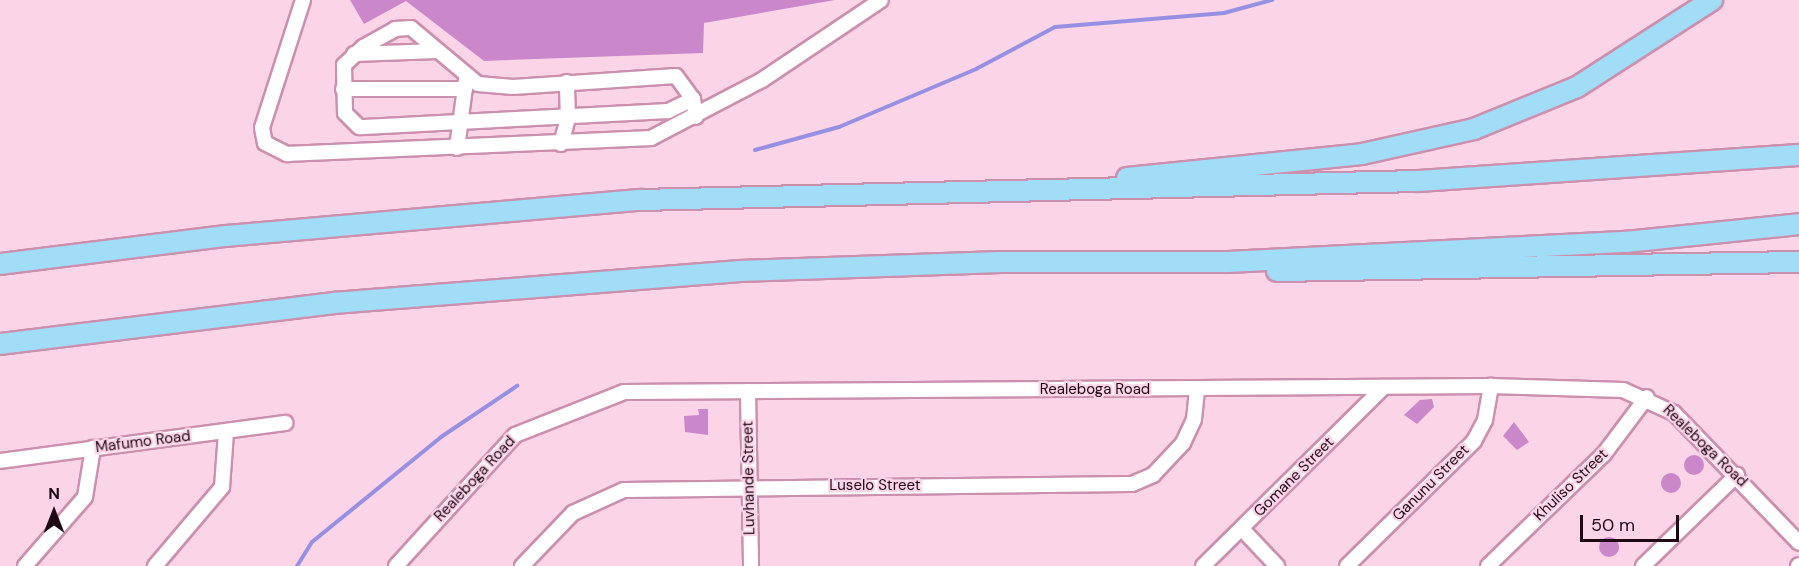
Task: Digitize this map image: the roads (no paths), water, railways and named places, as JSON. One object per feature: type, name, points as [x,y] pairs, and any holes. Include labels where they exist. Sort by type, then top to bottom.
[{"type":"highway","points":[[993,191],[1352,155],[1431,141],[1577,87],[1712,0]]},
{"type":"highway","points":[[0,264],[226,236],[640,200],[1418,181],[1799,154]]},
{"type":"highway","points":[[0,344],[334,303],[740,271],[1001,262],[1228,262],[1626,242],[1799,224]]},
{"type":"highway","points":[[1228,262],[1318,272],[1799,262]]},
{"type":"street","points":[[303,0],[264,117],[265,143],[274,152],[457,148],[651,138],[696,117],[880,0]]},
{"type":"street","points":[[457,148],[464,123],[466,83],[437,51],[402,27],[352,54],[344,66],[343,89],[345,113],[354,125],[464,123],[668,111],[693,99]]},
{"type":"street","points":[[352,54],[437,51]]},
{"type":"street","points":[[343,89],[466,83],[513,87],[673,75],[693,99],[696,117]]},
{"type":"street","points":[[561,144],[568,117],[567,82]]},
{"type":"street","name":"Realeboga Road","points":[[403,564],[522,431],[616,392],[1197,390],[1491,386],[1605,388],[1647,397],[1674,413],[1737,475],[1799,543]]},
{"type":"street","name":"Ganunu Street","points":[[1347,566],[1474,441],[1485,420],[1491,386]]},
{"type":"street","name":"Gomane Street","points":[[1203,566],[1384,387]]},
{"type":"street","name":"Luselo Street","points":[[522,566],[573,513],[616,492],[749,486],[1132,484],[1153,475],[1184,443],[1194,419],[1197,390]]},
{"type":"street","name":"Luvhande Street","points":[[748,391],[751,566]]},
{"type":"street","name":"Khuliso Street","points":[[1488,566],[1604,454],[1647,397]]},
{"type":"street","name":"Mafumo Road","points":[[0,461],[285,423]]},
{"type":"street","points":[[155,566],[222,487],[226,432]]},
{"type":"street","points":[[25,566],[85,497],[93,448]]},
{"type":"street","points":[[1643,566],[1737,475]]},
{"type":"street","points":[[1242,529],[1277,566]]},
{"type":"waterway","points":[[755,150],[839,127],[976,69],[1055,27],[1224,13],[1272,0]]},
{"type":"waterway","points":[[297,566],[312,542],[441,437],[517,386]]}]
